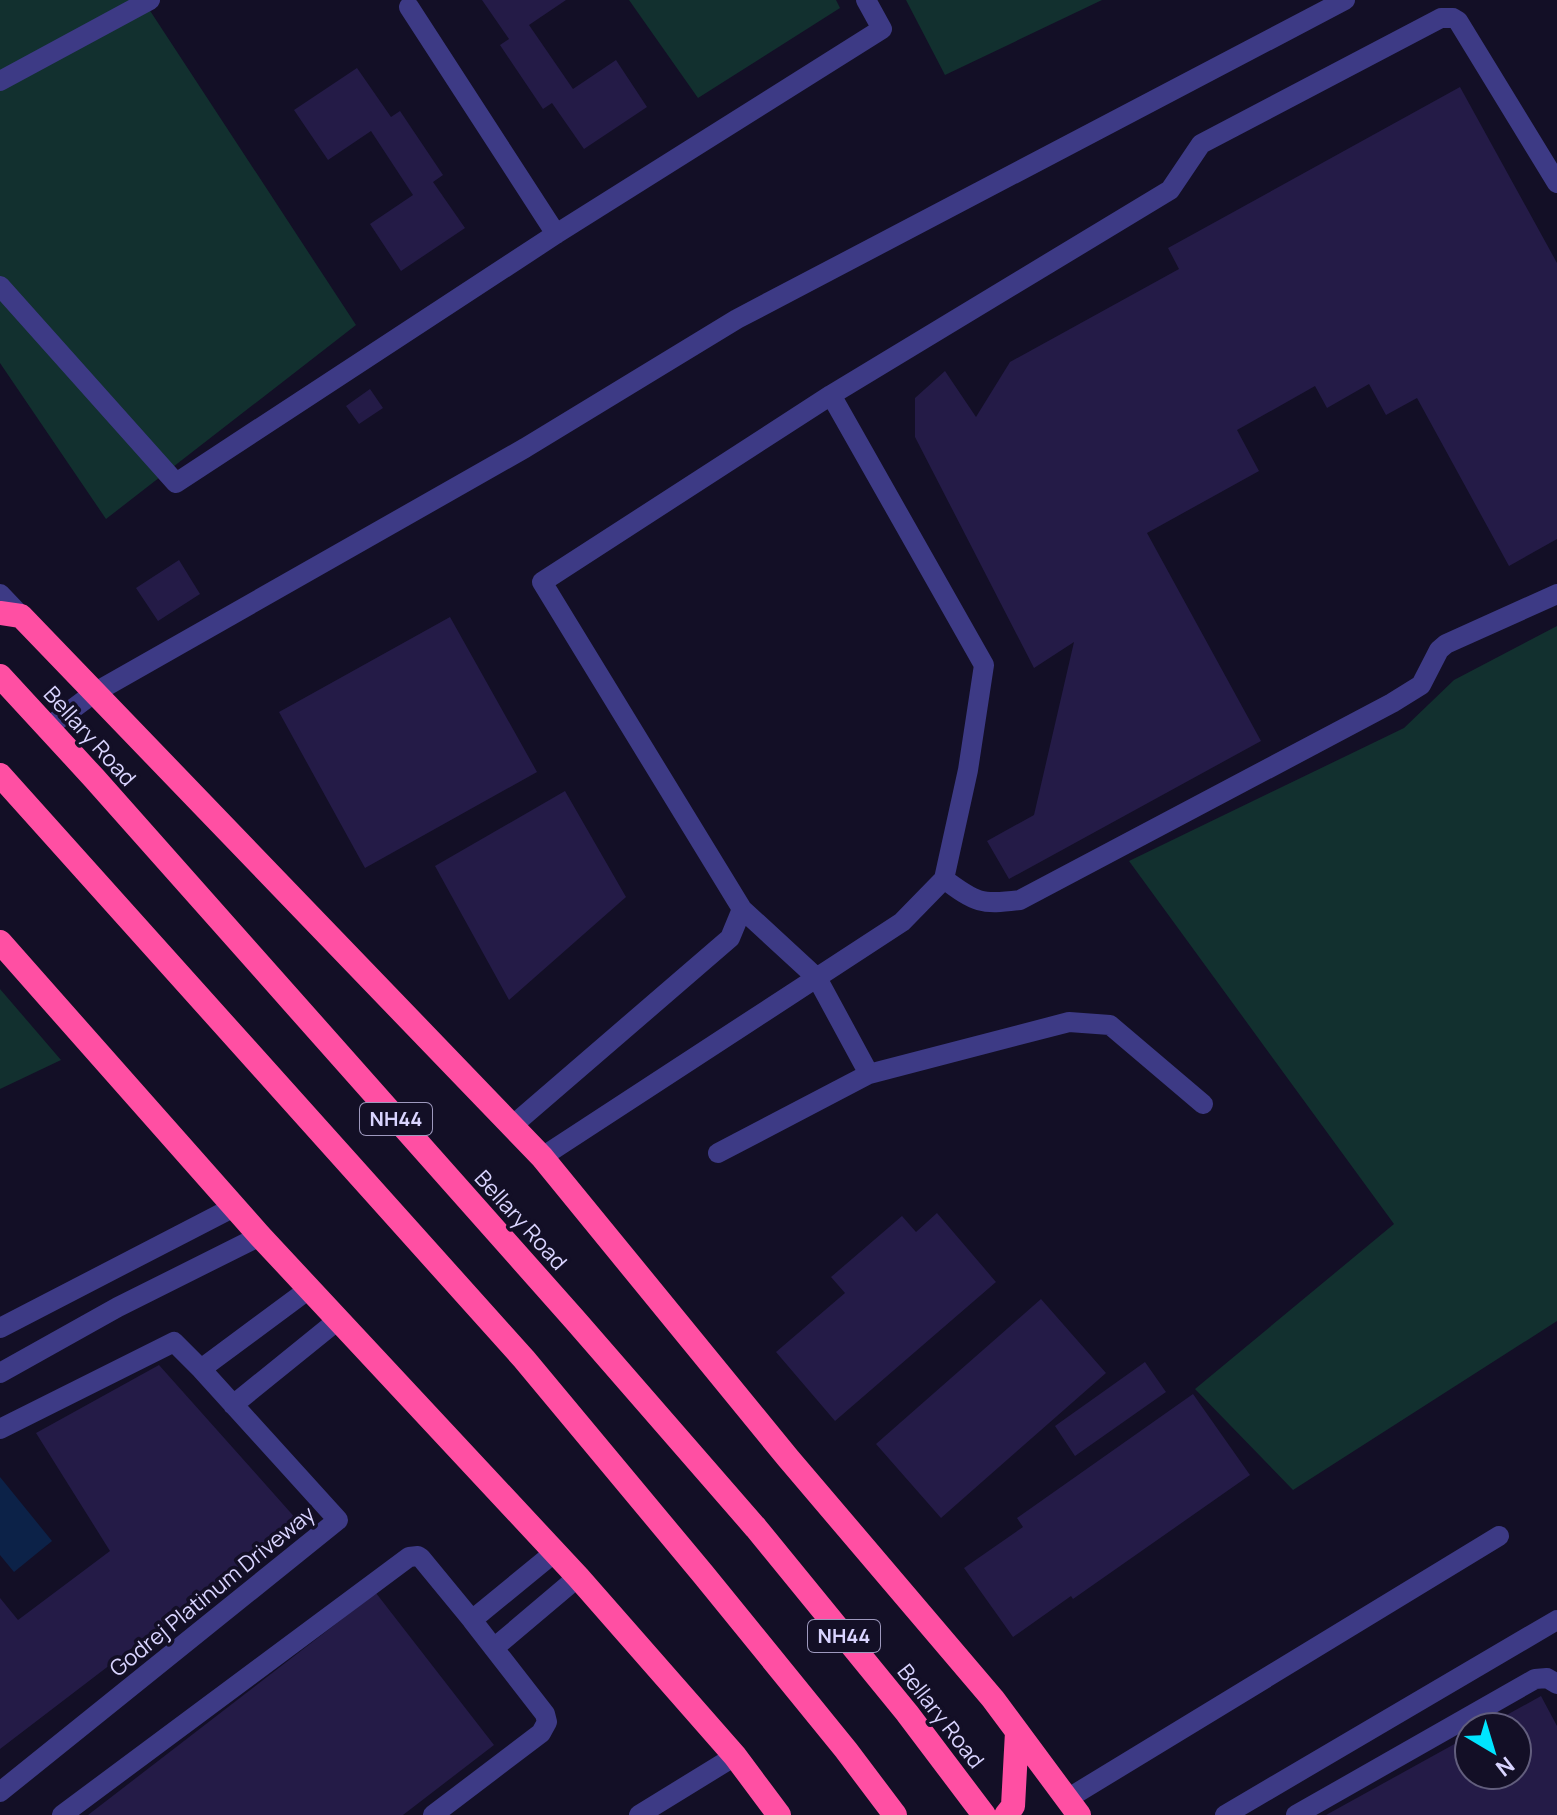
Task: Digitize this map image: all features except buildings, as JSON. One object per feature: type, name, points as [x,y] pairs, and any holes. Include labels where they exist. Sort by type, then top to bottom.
[{"type":"highway","points":[[11,615],[94,693],[542,1157],[788,1458],[993,1699],[1073,1807]]},
{"type":"highway","name":"Bellary Road","points":[[0,676],[94,778],[756,1528],[907,1713],[984,1815]]},
{"type":"highway","name":"NH44","points":[[0,775],[524,1359],[846,1750],[895,1815]]},
{"type":"highway","points":[[0,942],[260,1236],[578,1577],[735,1756],[773,1807],[796,1815]]},
{"type":"highway","points":[[1006,1815],[1013,1806],[1017,1732]]},
{"type":"street","points":[[0,81],[150,0]]},
{"type":"street","points":[[0,286],[176,483],[556,234],[882,29],[866,0]]},
{"type":"street","points":[[47,728],[94,693],[525,448],[737,319],[1345,0]]},
{"type":"street","points":[[409,7],[556,234]]},
{"type":"street","points":[[869,1074],[817,978],[742,909],[542,582],[831,395],[1170,190],[1201,144],[1441,18],[1458,21],[1557,183]]},
{"type":"street","points":[[542,1157],[902,922],[944,879],[968,770],[984,665],[831,395]]},
{"type":"street","points":[[0,594],[11,615]]},
{"type":"street","points":[[944,879],[965,895],[989,904],[1020,900],[1392,703],[1421,685],[1439,650],[1446,644],[1557,594]]},
{"type":"street","points":[[512,1126],[730,938],[742,909]]},
{"type":"street","points":[[718,1153],[869,1074],[1069,1022],[1110,1025],[1203,1104]]},
{"type":"street","points":[[0,1328],[234,1207]]},
{"type":"street","points":[[0,1373],[118,1307],[260,1236]]},
{"type":"street","points":[[201,1369],[309,1289]]},
{"type":"street","points":[[233,1405],[338,1320]]},
{"type":"street","name":"Godrej Platinum Driveway","points":[[0,1429],[174,1342],[338,1520],[0,1792]]},
{"type":"street","points":[[1073,1807],[1499,1536]]},
{"type":"street","points":[[472,1620],[555,1552]]},
{"type":"street","points":[[62,1815],[409,1557],[418,1556],[494,1648],[545,1714],[547,1722],[541,1733],[433,1815]]},
{"type":"street","points":[[494,1648],[578,1577]]},
{"type":"street","points":[[1225,1815],[1557,1620]]},
{"type":"street","points":[[1296,1815],[1535,1679],[1547,1678],[1557,1684]]},
{"type":"street","points":[[639,1815],[735,1756]]},
{"type":"green space","points":[[0,0],[143,0],[356,325],[106,519],[0,363]]},
{"type":"green space","points":[[629,0],[836,0],[840,8],[698,98]]},
{"type":"green space","points":[[906,0],[1102,0],[945,75]]},
{"type":"green space","points":[[1557,626],[1557,1321],[1293,1490],[1195,1389],[1394,1224],[1129,861],[1404,728],[1454,680]]},
{"type":"green space","points":[[0,989],[61,1060],[0,1089]]},
{"type":"water","points":[[0,1477],[52,1541],[14,1572],[0,1555]]}]
